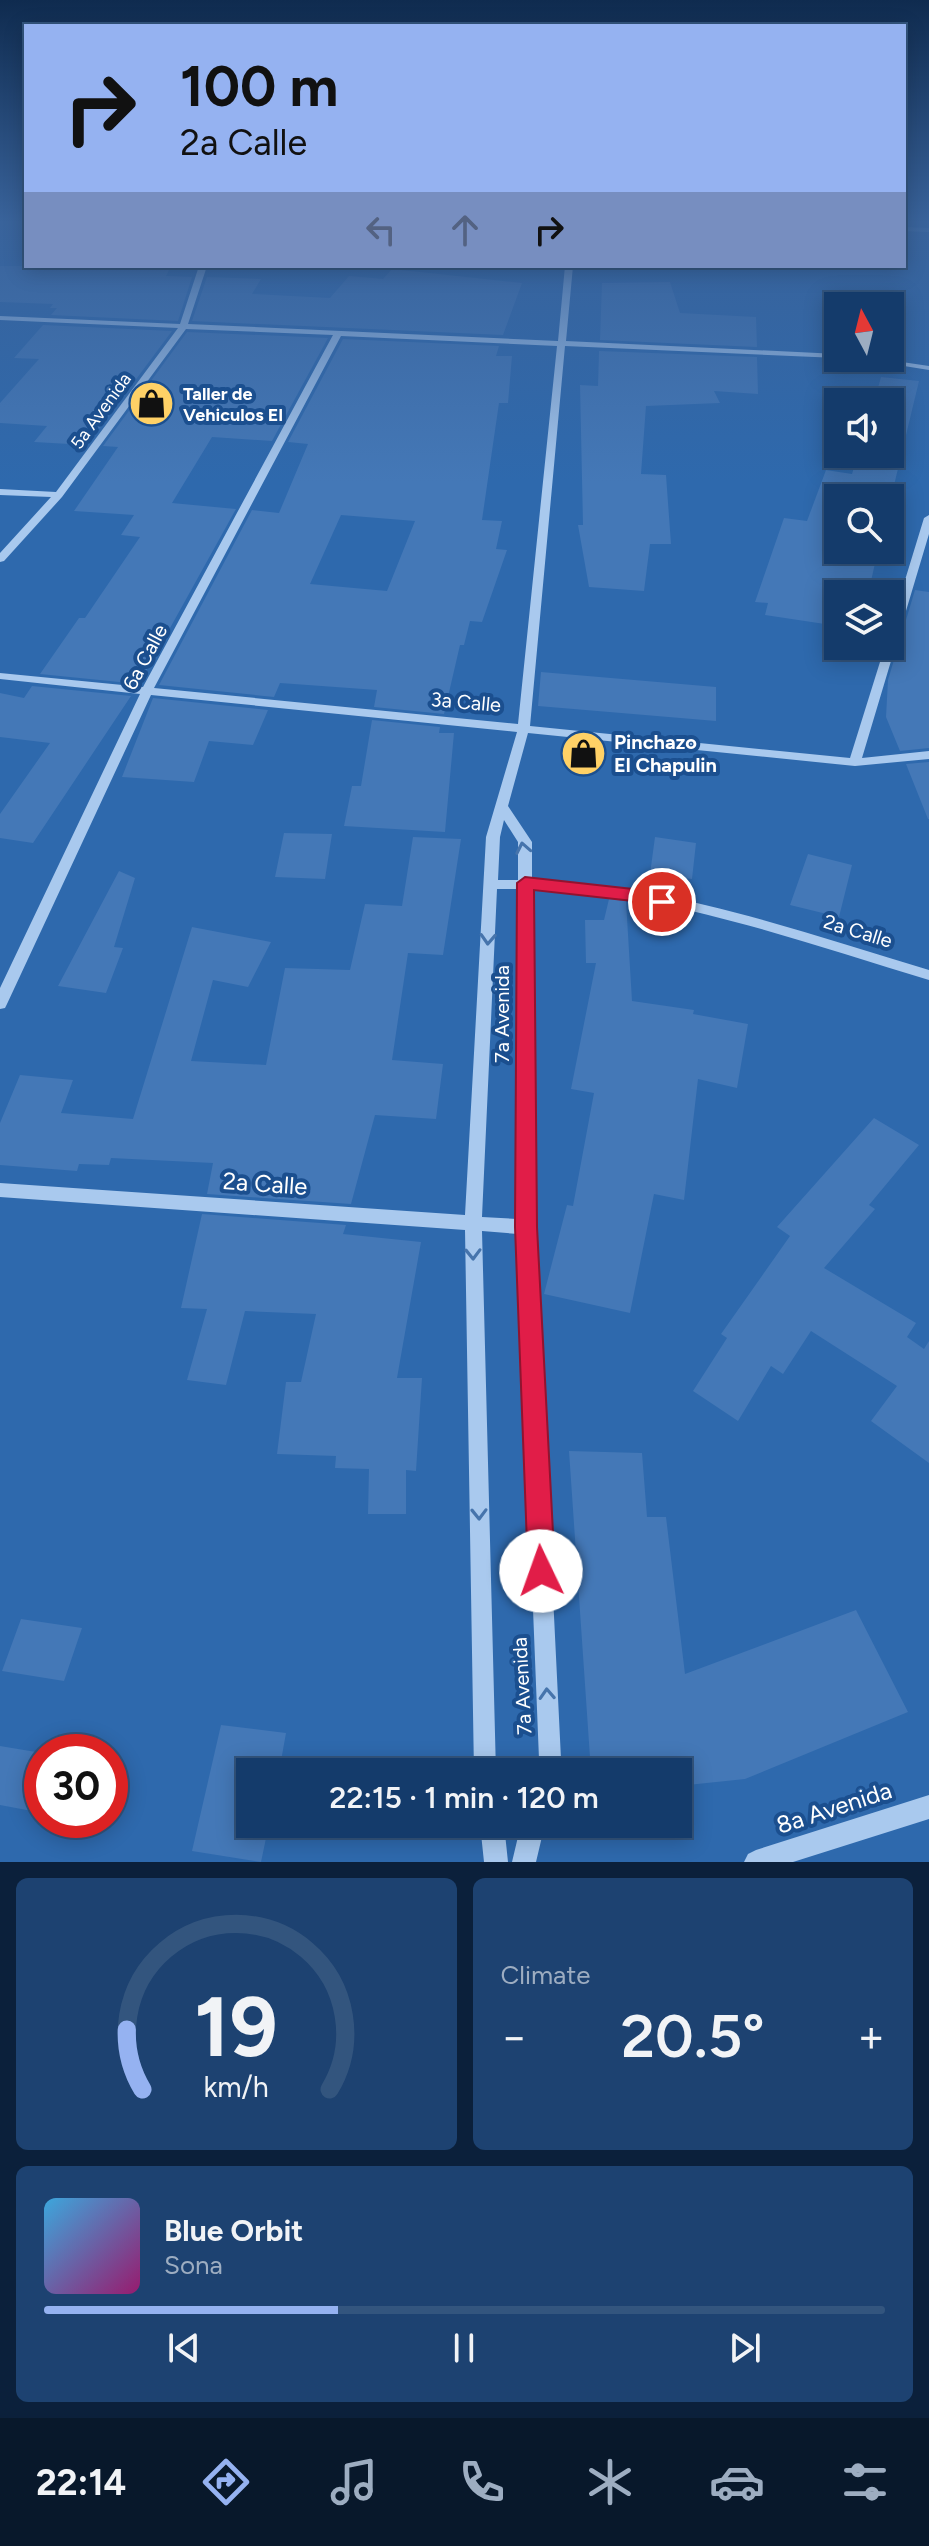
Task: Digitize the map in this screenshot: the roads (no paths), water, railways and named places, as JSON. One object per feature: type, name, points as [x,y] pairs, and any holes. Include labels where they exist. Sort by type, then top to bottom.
[{"type":"street","name":"5a Avenida","points":[[0,559],[59,495],[183,327],[189,309]]},
{"type":"street","points":[[485,1758],[473,1222],[493,837],[524,727],[565,309]]},
{"type":"street","points":[[0,318],[824,355]]},
{"type":"street","name":"6a Calle","points":[[0,1004],[146,693],[337,335]]},
{"type":"street","points":[[904,364],[929,368]]},
{"type":"street","points":[[0,492],[59,495]]},
{"type":"street","points":[[855,762],[929,518]]},
{"type":"street","name":"3a Calle","points":[[0,676],[855,762],[929,755]]},
{"type":"street","name":"7a Avenida","points":[[502,806],[525,842],[526,1227],[550,1758]]},
{"type":"street","name":"2a Calle","points":[[491,884],[525,883],[633,895],[807,939],[929,975]]},
{"type":"street","name":"2a Calle","points":[[0,1190],[526,1227]]},
{"type":"street","name":"8a Avenida","points":[[756,1862],[929,1807]]},
{"type":"street","points":[[493,1838],[496,1862]]},
{"type":"street","points":[[524,1862],[530,1838]]},
{"type":"place","name":"Taller de Vehiculos El","points":[[152,404]]},
{"type":"place","name":"Pinchazo El Chapulin","points":[[583,753]]}]
